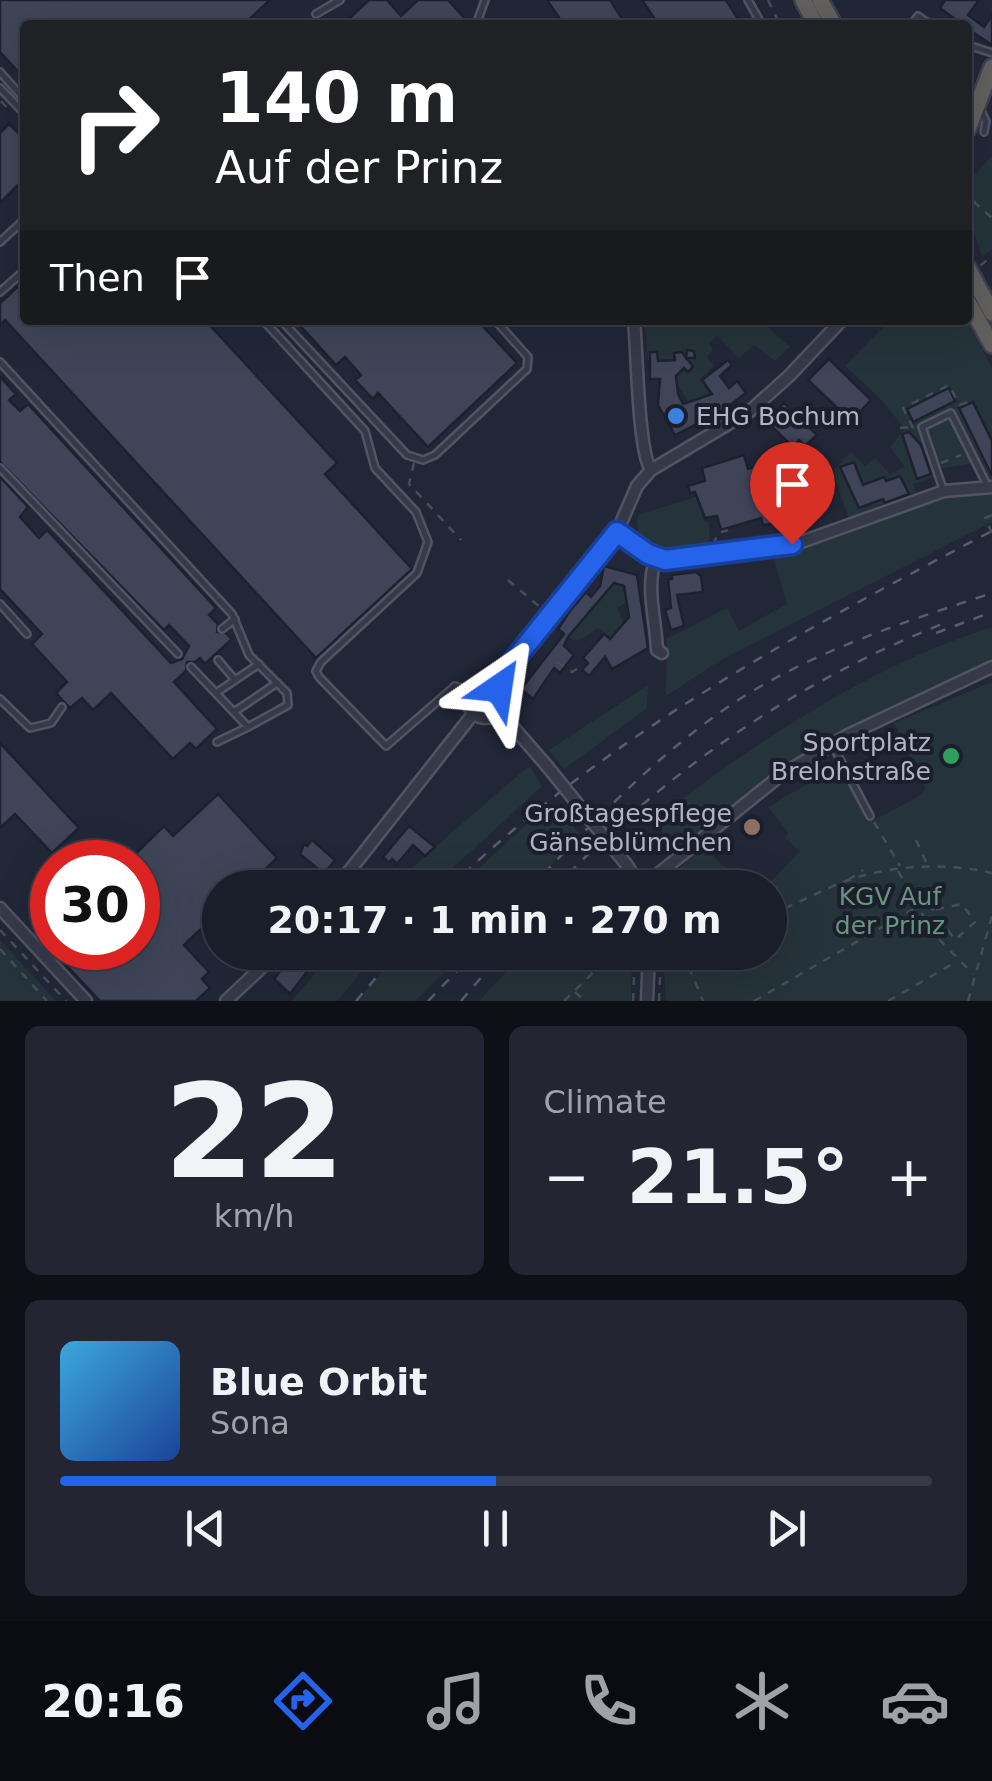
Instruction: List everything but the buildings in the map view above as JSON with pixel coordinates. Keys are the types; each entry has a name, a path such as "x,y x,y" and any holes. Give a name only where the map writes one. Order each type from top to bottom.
{"highway":[{"path":"976,130 973,103 992,66"},
{"path":"972,276 992,313"},
{"path":"972,309 991,343"},
{"path":"972,317 991,343"}],"street":[{"path":"634,325 641,440 644,461 652,470"},
{"path":"495,684 617,532 637,486 652,470 750,411 837,325"},
{"path":"617,532 656,558 680,560 769,549 820,537 944,491 990,488"},
{"path":"656,558 650,572 657,650 662,653"},
{"path":"666,870 747,800 832,744 992,667"},
{"path":"484,682 495,684 504,696 500,712 490,718 474,714 468,703 470,691 484,682"},
{"path":"500,712 630,870"},
{"path":"350,870 474,714"},
{"path":"0,908 86,1001"},
{"path":"226,1001 259,970"},
{"path":"648,1001 649,970"}],"lane":[{"path":"316,14 340,0"},
{"path":"475,0 484,2"},
{"path":"0,72 20,94"},
{"path":"0,88 20,109"},
{"path":"0,242 20,224"},
{"path":"0,292 20,274"},
{"path":"268,325 366,430 375,468 416,512 428,542 417,573 320,662 316,672 386,746 455,686 470,691"},
{"path":"286,325 414,460 435,454 527,369 528,357 499,325"},
{"path":"0,362 235,619 250,654 287,693 288,705 217,742"},
{"path":"944,491 922,426 951,413 990,488"},
{"path":"0,468 178,654"},
{"path":"0,604 27,634"},
{"path":"222,628 235,619"},
{"path":"218,660 235,680"},
{"path":"216,693 259,664"},
{"path":"190,667 248,727"},
{"path":"234,712 277,684"},
{"path":"0,699 30,728 51,722 62,706"},
{"path":"832,744 870,816"}],"path":[{"path":"0,100 8,110"},
{"path":"972,196 975,204 992,218"},
{"path":"913,428 903,408 949,385 960,406"},
{"path":"951,413 972,400"},
{"path":"900,428 922,426"},
{"path":"934,464 970,449"},
{"path":"414,460 408,484 461,540"},
{"path":"992,515 985,518 992,532"},
{"path":"713,556 716,538 728,530"},
{"path":"508,580 550,615"},
{"path":"557,662 572,672 583,665"},
{"path":"870,816 933,933 974,974"},
{"path":"916,840 928,867"},
{"path":"787,907 847,881 899,869 959,867 992,873"},
{"path":"847,881 862,870"},
{"path":"913,900 934,910 955,940 975,922 962,904 934,910"},
{"path":"754,1001 918,907"},
{"path":"968,1001 992,916"},
{"path":"0,930 66,1001"},
{"path":"0,949 47,1001"},
{"path":"888,1001 958,961"},
{"path":"564,1001 596,970"},
{"path":"633,1001 634,970"},
{"path":"659,1001 660,970"},
{"path":"692,970 697,980 693,982 703,1001"},
{"path":"574,991 586,1001"}],"green space":[{"path":"992,156 992,250 982,256 972,226 972,173 975,175"},
{"path":"644,325 766,325 790,347 775,361 754,345 739,358 717,336 708,343 713,349 707,357 714,366 700,379 712,398 692,408 674,378 665,379 664,360 648,360"},
{"path":"885,325 969,325 992,368 992,479 977,478 973,463 939,469 936,476 913,484 916,492 849,517 832,472 851,452 865,466 875,458 890,474 905,467 890,447 905,429 879,397 845,366"},
{"path":"992,493 992,522 719,661 666,696 667,638 727,608 739,631 787,604 772,553 824,542 950,495"},
{"path":"696,497 704,521 709,523 710,547 662,547 642,537 638,515"},
{"path":"601,579 626,586 627,602 617,608 624,624 610,639 598,628 583,638 572,639 568,636 579,624 602,584"},
{"path":"992,627 992,662 844,731 776,772 680,851 671,856 662,849 663,813 779,731 904,662"},
{"name":"KGV Auf der Prinz","path":"992,682 992,1001 666,1001 664,970 787,970 787,870 782,870 800,851 785,838 788,832 768,807 840,765 870,822 916,798 926,789 894,723"},
{"path":"648,685 647,708 564,769 549,750"},
{"path":"529,766 542,786 451,870 411,870"},
{"path":"559,804 580,836 546,870 477,870 536,816"},
{"path":"701,847 729,870 678,870"},
{"path":"0,940 56,1001 0,1001"},
{"path":"318,970 363,970 337,1001 292,1001"},
{"path":"383,970 447,970 415,1001 357,1001"},
{"path":"508,970 632,970 631,1001 479,1001"}],"railway":[{"path":"469,870 573,782 639,734 777,648 992,531"},
{"path":"548,870 659,760 746,695 835,649 992,593"},
{"path":"936,633 992,612"},
{"path":"573,870 641,806 735,734 837,673 945,623"},
{"path":"356,1001 383,970"},
{"path":"428,1001 458,970"},
{"path":"461,1001 488,970"}],"place":[{"name":"EHG Bochum","path":"676,416"},
{"name":"Sportplatz Brelohstraße","path":"951,756"},
{"name":"Großtagespflege Gänseblümchen","path":"752,827"}],"route":[{"path":"499,688 495,684 617,532 648,554 665,560 792,544"}]}
